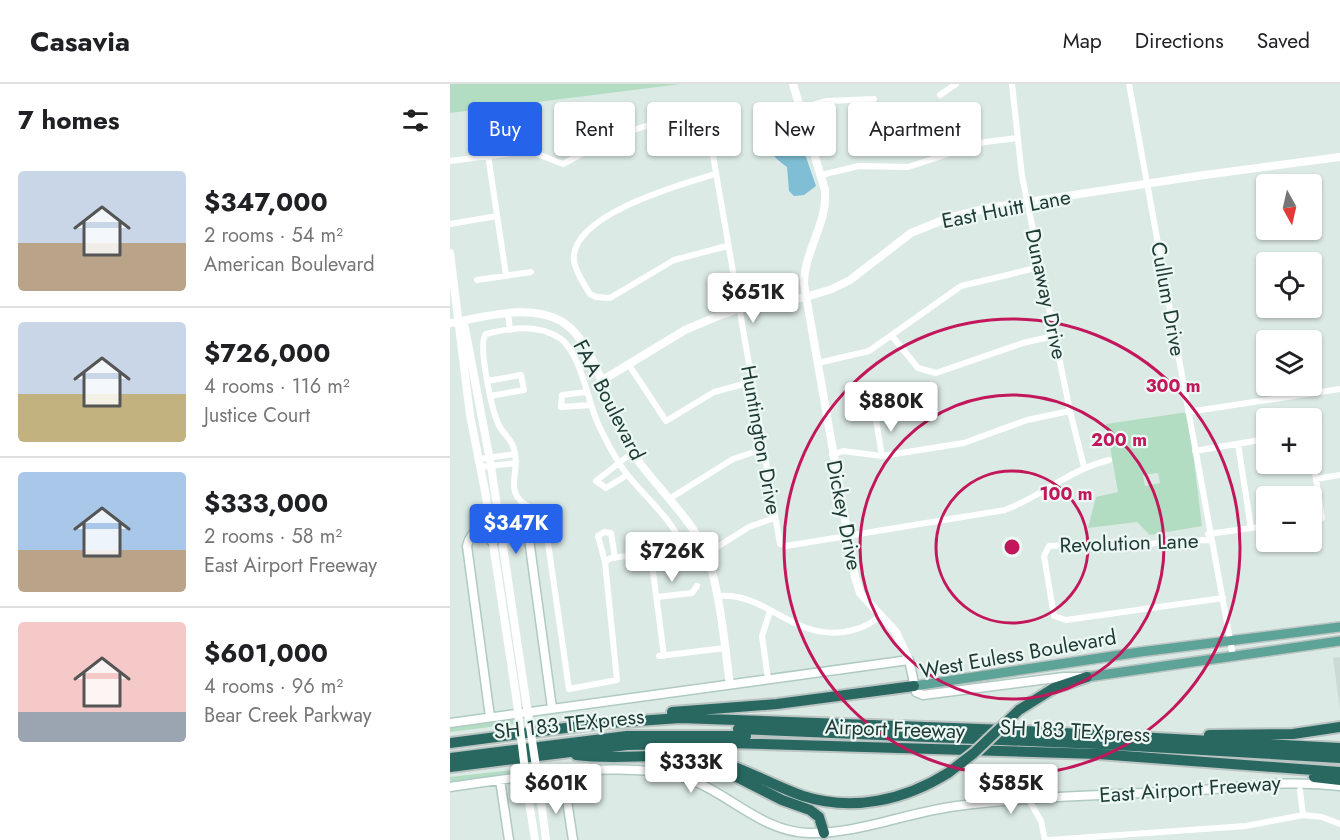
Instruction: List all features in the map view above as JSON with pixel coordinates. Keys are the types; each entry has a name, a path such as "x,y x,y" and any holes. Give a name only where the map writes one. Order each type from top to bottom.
{"highway":[{"path":"557,753 591,757 671,756 710,760 803,796 839,803 893,798 928,785 948,773 974,753 1019,710 1054,688 1087,677"},
{"path":"623,722 665,712 777,704 914,686"},
{"name":"Airport Freeway","path":"450,743 623,722 705,719 1084,734 1340,748"},
{"path":"1084,734 1119,732 1221,735 1293,734 1340,727"},
{"name":"SH 183 TEXpress","path":"450,752 603,732 701,728 1099,744 1340,758"},
{"name":"SH 183 TEXpress","path":"450,758 607,738 704,734 1099,751 1340,765"},
{"name":"Airport Freeway","path":"450,766 638,744 695,742 1098,754 1340,772"},
{"path":"1098,754 1113,760 1339,784"},
{"path":"710,760 716,766 768,793 810,810 819,817 824,837"}],"main road":[{"path":"490,717 468,557 468,542 476,530 494,515 505,522 521,527 529,539 552,708"},
{"path":"476,530 484,532 497,542 514,525"},
{"name":"West Euless Boulevard","path":"1340,627 914,686 916,692 922,695 1064,677 1087,677 1340,641"},
{"path":"450,723 909,660"},
{"name":"Dickey Drive","path":"909,660 914,686"},
{"path":"982,675 984,686"},
{"path":"549,680 560,701 572,705"},
{"path":"538,710 549,698 549,680"},
{"path":"488,697 496,712 504,715"},
{"path":"476,720 483,712 488,697"},
{"path":"566,794 575,779 583,772"},
{"name":"East Airport Freeway","path":"450,787 583,772 670,774 717,792 773,826 824,837 957,806 1199,790 1262,783 1339,784"},
{"path":"563,774 573,840"},
{"path":"546,775 563,787 566,794"},
{"path":"503,800 508,788 519,778"},
{"path":"500,780 509,840"},
{"path":"482,782 495,786 503,800"}],"street":[{"name":"Dickey Drive","path":"794,84 799,102"},
{"path":"940,95 956,84"},
{"name":"Dunaway Drive","path":"1012,84 1027,202 1070,411 1084,466"},
{"name":"Cullum Drive","path":"1129,84 1209,537 1233,656"},
{"path":"822,102 874,99"},
{"path":"542,156 564,164 613,137 647,126"},
{"path":"821,175 859,166 908,167 985,142 1018,138"},
{"path":"450,161 482,156"},
{"path":"488,156 506,275"},
{"name":"Huntington Drive","path":"712,156 778,542 786,546 848,536"},
{"name":"Dickey Drive","path":"815,156 825,190 825,208 804,270 806,297 832,455 860,593 896,631 909,660"},
{"name":"East Huitt Lane","path":"601,381 685,330 738,309 806,297 850,280 904,239 924,227 959,214 1027,202 1340,157"},
{"path":"715,174 649,196 594,226 577,243 574,260 590,294 610,298 674,260 727,246"},
{"path":"450,224 497,216"},
{"path":"450,253 460,321 459,339 479,463 494,515"},
{"path":"818,363 861,354 892,336 961,286 1040,267"},
{"path":"477,280 531,272"},
{"path":"508,314 510,330"},
{"name":"FAA Boulevard","path":"450,323 508,314 544,314 564,323 575,332 587,350 620,430 633,452 697,538 706,554 717,596 730,684"},
{"path":"460,321 465,328 490,462 497,542 535,840"},
{"path":"615,558 611,533 604,532 598,536 605,562 617,680 569,689 543,516 515,493 516,463 513,446 498,425 490,396 482,338 486,334 535,327 563,340 575,360 591,405 619,462 676,534 682,546"},
{"path":"892,336 918,368 936,373 1023,343 1054,336"},
{"path":"628,365 666,421 714,392 751,382"},
{"path":"488,381 521,375 524,390 490,396"},
{"path":"1188,412 1340,389"},
{"path":"586,392 562,395 561,407 591,405"},
{"path":"832,455 843,451 882,456 964,442 1027,420 1070,411"},
{"path":"875,414 882,456"},
{"path":"1195,451 1256,441"},
{"path":"1238,444 1251,528"},
{"path":"669,500 733,459 763,449"},
{"path":"627,475 606,488 596,481 633,452"},
{"path":"490,462 515,454"},
{"path":"848,536 1005,510 1024,503 1084,466 1108,460"},
{"path":"479,463 516,463"},
{"path":"1315,474 1317,486"},
{"path":"1316,479 1340,475"},
{"path":"706,554 749,527 774,518"},
{"name":"Revolution Lane","path":"1223,598 1060,620 1054,616 1044,556 1049,546 1067,543 1117,548 1209,537 1256,527"},
{"path":"605,562 615,558 672,550 697,538"},
{"path":"497,542 525,694 546,840"},
{"path":"652,564 662,656 725,648"},
{"path":"657,597 692,593 697,586"},
{"path":"717,596 739,596 809,630 822,633 862,629 881,615"},
{"path":"768,679 762,636 770,611"},
{"path":"1300,790 1303,815"},
{"path":"1029,800 1041,821 1047,840 1246,826 1303,815 1322,817 1340,824"}],"shaded area":[{"path":"1340,657 1340,709 1333,658"}],"green space":[{"path":"450,84 681,84 538,102 468,102 468,111 450,113"},
{"path":"1188,412 1202,526 1150,535 1137,522 1088,528 1096,497 1118,492 1106,424","holes":["1158,473 1160,483 1145,486 1143,475"]},
{"path":"513,718 514,724 450,732 450,727"},
{"path":"521,769 521,774 450,783 450,777"}],"water":[{"path":"774,156 806,156 816,186 804,195 794,196 789,191 787,167"}]}
